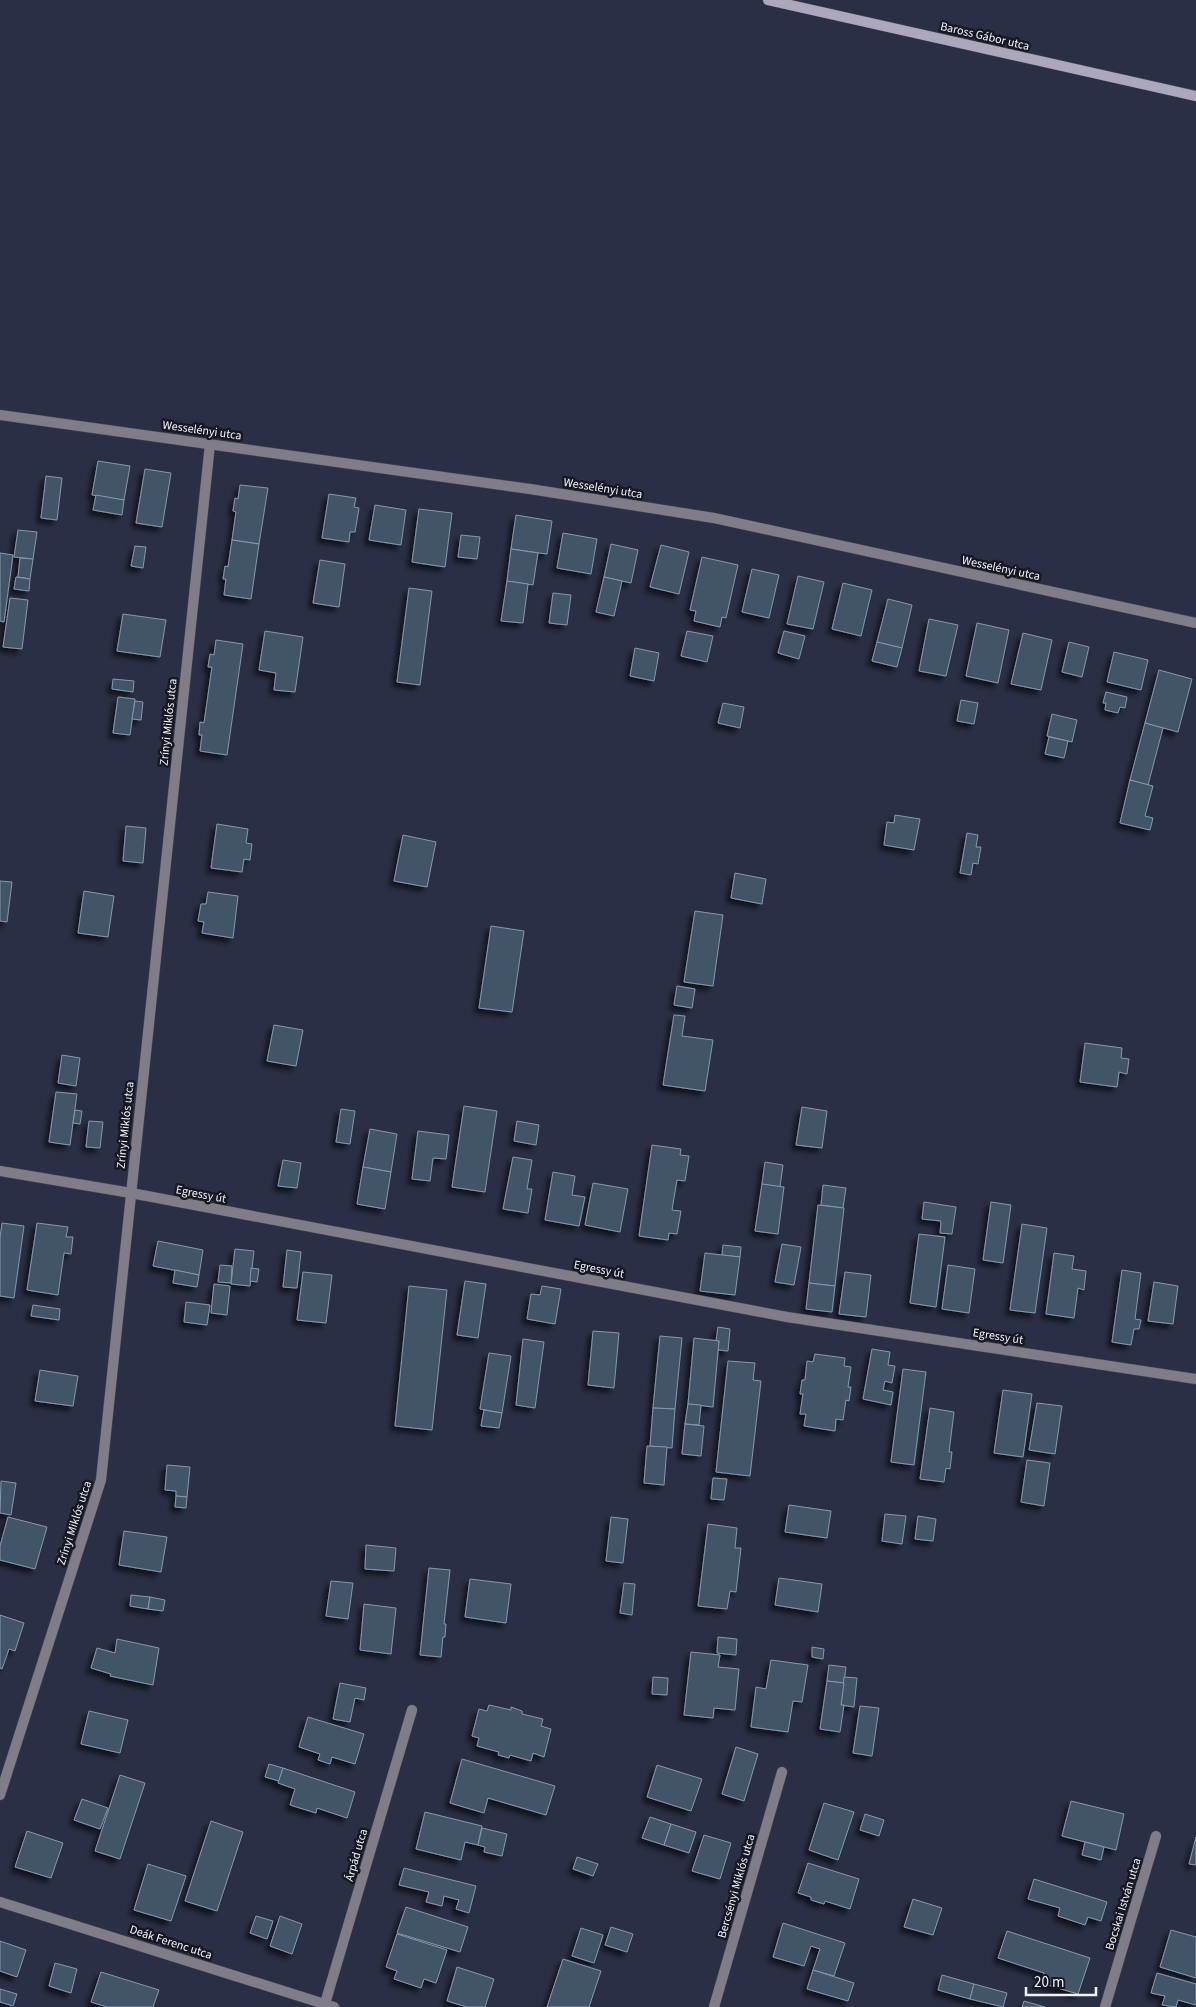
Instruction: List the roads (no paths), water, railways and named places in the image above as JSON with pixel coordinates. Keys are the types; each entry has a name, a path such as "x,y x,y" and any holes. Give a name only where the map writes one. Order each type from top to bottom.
{"street":[{"name":"Baross Gábor utca","path":"768,0 1196,96"},
{"name":"Wesselényi utca","path":"0,415 530,489 714,518 1196,623"},
{"name":"Zrínyi Miklós utca","path":"0,1795 101,1480 210,444"},
{"name":"Egressy út","path":"0,1171 787,1317 1196,1379"},
{"name":"Árpád utca","path":"328,2006 412,1710"},
{"name":"Bercsényi Miklós utca","path":"714,2007 782,1772"},
{"name":"Bocskai István utca","path":"1105,2007 1156,1836"},
{"name":"Deák Ferenc utca","path":"0,1902 328,2006"}]}
